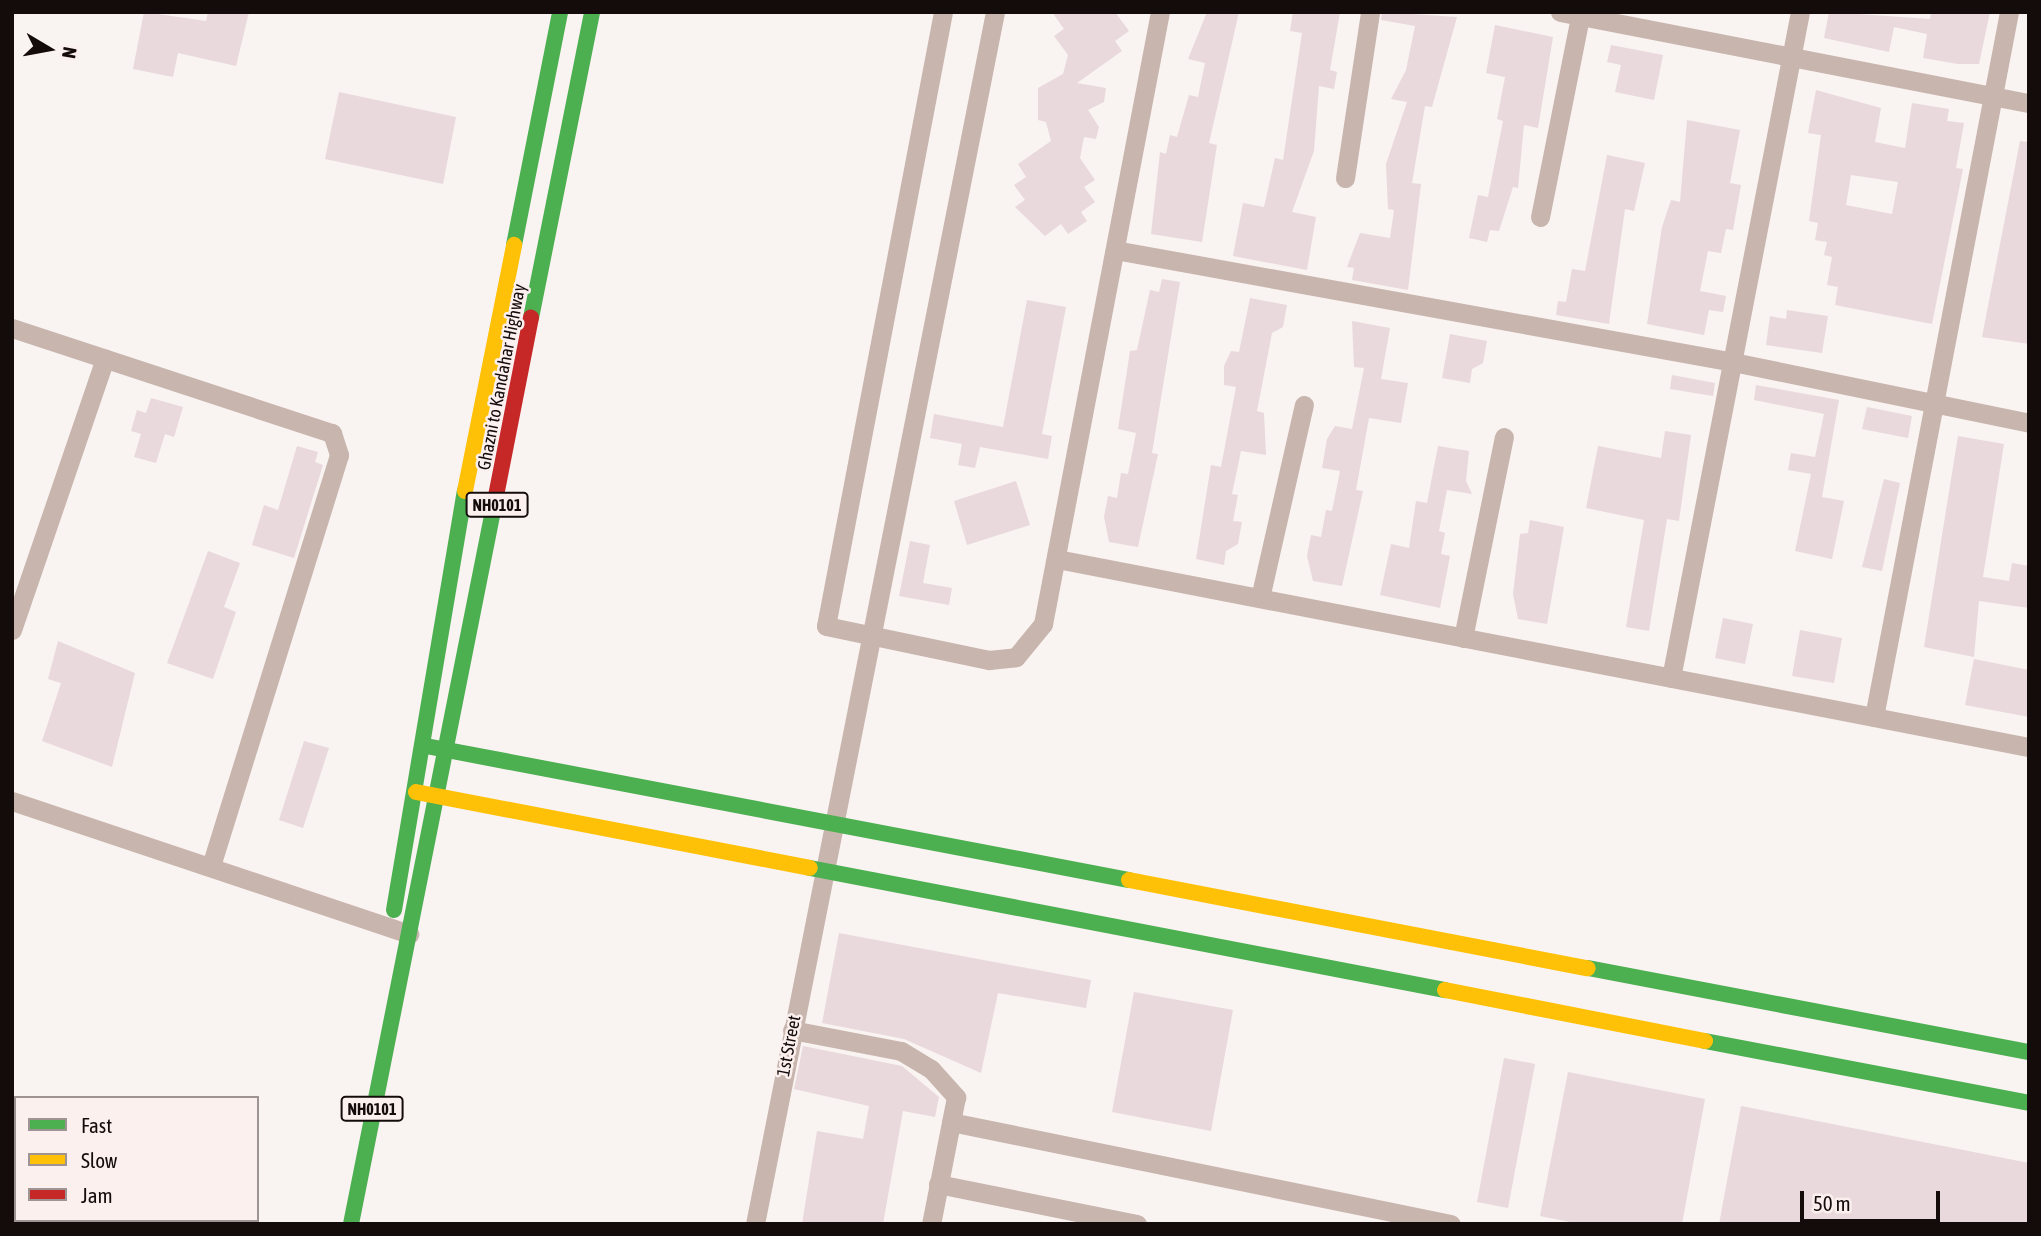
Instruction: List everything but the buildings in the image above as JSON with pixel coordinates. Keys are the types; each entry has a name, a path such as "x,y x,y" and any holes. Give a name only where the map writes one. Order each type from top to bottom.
{"main road":[{"name":"Ghazni to Kandahar Highway","path":"393,995 391,928 421,744 561,12"},
{"name":"Ghazni to Kandahar Highway","path":"351,1224 393,995 414,935 592,12"},
{"path":"421,744 835,821 2029,1052"},
{"path":"413,791 2029,1103"}],"street":[{"path":"943,12 826,626 989,660 1016,657 1043,624 1160,12"},
{"name":"1st Street","path":"755,1224 995,12"},
{"path":"1345,178 1370,12"},
{"path":"1560,12 2029,103"},
{"path":"1671,678 1800,12"},
{"path":"1874,717 2009,12"},
{"path":"1540,217 1581,14"},
{"path":"1115,250 1733,362 2029,423"},
{"path":"12,328 332,433 339,455 211,867"},
{"path":"12,630 105,358"},
{"path":"1260,598 1304,405"},
{"path":"1463,638 1504,437"},
{"path":"1057,559 2029,747"},
{"path":"12,801 414,935"},
{"path":"792,1030 901,1051 931,1069 956,1097 931,1224"},
{"path":"951,1122 1451,1224"},
{"path":"938,1184 1137,1224"}],"traffic: fast":[{"path":"514,245 560,12"},
{"path":"531,318 592,12"},
{"path":"394,910 465,491"},
{"path":"351,1224 495,501"},
{"path":"426,746 1129,880"},
{"path":"810,868 1445,990"},
{"path":"1588,968 2029,1052"},
{"path":"1705,1041 2029,1103"}],"traffic: slow":[{"path":"465,491 514,245"},
{"path":"416,792 810,868"},
{"path":"1129,880 1588,968"},
{"path":"1445,990 1705,1041"}],"traffic: jam":[{"path":"495,501 531,318"}]}
